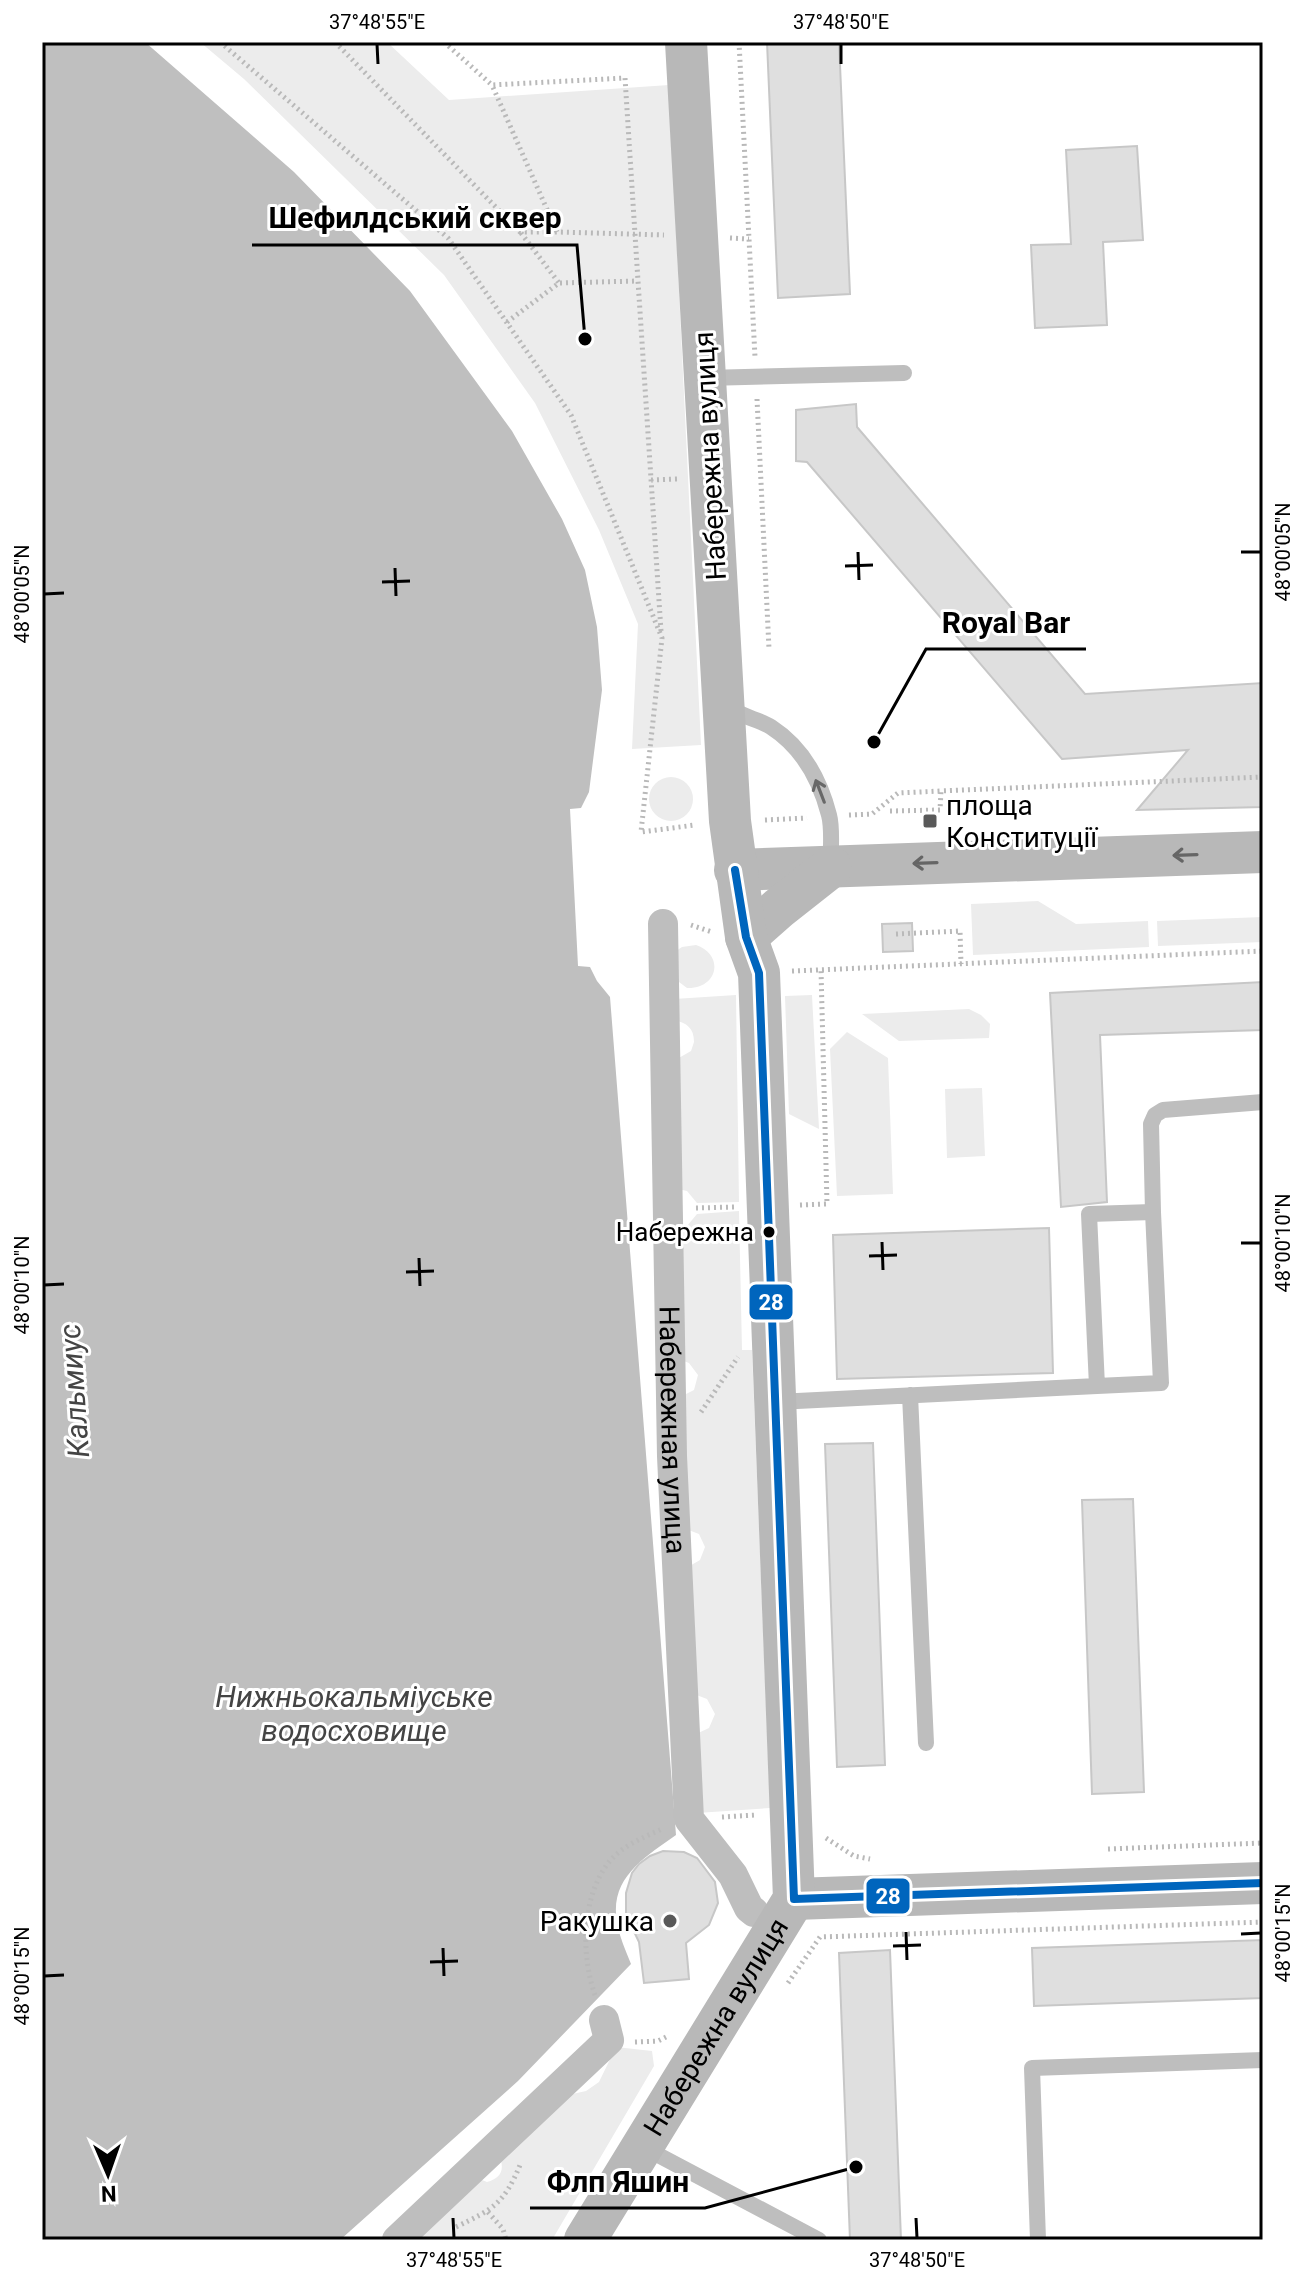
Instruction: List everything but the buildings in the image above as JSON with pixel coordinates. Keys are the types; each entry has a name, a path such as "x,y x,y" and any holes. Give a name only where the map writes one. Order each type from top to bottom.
{"main road":[{"name":"Набережна вулиця","path":"585,2240 794,1899 775,1402 753,955 735,870 730,821 686,42"},
{"path":"735,870 1263,852"},
{"path":"753,955 831,867"},
{"path":"794,1899 1263,1883"}],"street":[{"name":"Набережная улица","path":"663,924 672,1456 685,1821"},
{"path":"685,1821 733,1875 754,1912"},
{"path":"397,2240 607,2030"}],"lane":[{"path":"706,378 904,373"},
{"path":"725,700 734,712 759,719 802,754 816,779 830,817 831,867"},
{"path":"775,1402 1161,1383 1151,1124 1155,1115 1163,1110 1263,1102"},
{"path":"1097,1386 1089,1214 1153,1212"},
{"path":"910,1395 926,1743"},
{"path":"1038,2240 1032,2068 1263,2060"},
{"path":"641,2146 819,2240"}],"path":[{"path":"220,42 448,238 571,415 662,638"},
{"path":"335,42 520,232 559,283"},
{"path":"444,42 492,85 557,232"},
{"path":"739,42 769,649"},
{"path":"492,85 625,78 662,638 641,832 730,821 872,814 898,793 1263,777"},
{"path":"520,232 635,234"},
{"path":"507,322 559,283 638,281"},
{"path":"890,811 940,810 941,791"},
{"path":"896,934 960,931 961,964"},
{"path":"753,955 821,970 1263,951"},
{"path":"821,970 827,1204"},
{"path":"670,2036 658,2041 607,2030 587,1969 585,1928 595,1891 609,1863 640,1838 685,1821 790,1813"},
{"path":"783,1990 820,1937 1263,1922"},
{"path":"488,2212 503,2229 506,2240"}],"shaded area":[{"path":"200,42 387,42 449,100 669,85 701,745 632,749 638,624 599,530 535,403 444,275 244,79"},
{"path":"671,777 686,784 693,799 686,814 671,821 656,814 649,799 656,784"},
{"path":"1038,901 1076,924 1148,921 1149,947 973,955 971,904"},
{"path":"1263,917 1263,942 1158,946 1157,921"},
{"path":"696,945 711,956 714,971 706,983 687,988 675,979 676,951"},
{"path":"736,995 739,1202 697,1203 687,1191 678,1189 677,1059 691,1051 694,1042 689,1027 674,1020 674,999"},
{"path":"812,995 819,1129 789,1114 785,996"},
{"path":"969,1009 990,1024 989,1038 899,1041 862,1014"},
{"path":"847,1032 888,1058 893,1194 837,1196 830,1049"},
{"path":"982,1088 985,1156 947,1158 945,1089"},
{"path":"739,1211 742,1350 752,1350 770,1808 697,1813 696,1734 709,1728 715,1714 707,1699 694,1694 688,1567 700,1560 705,1547 699,1534 686,1529 680,1397 694,1390 698,1375 689,1363 681,1360 677,1228 687,1226 697,1214"},
{"path":"616,2047 652,2051 654,2066 552,2240 411,2240 477,2178 487,2182 495,2179 501,2172 501,2161 559,2097 586,2091 599,2082"}],"water":[{"name":"Нижньокальміуське водосховище","path":"42,42 145,42 294,172 410,291 512,431 562,519 585,570 597,627 602,690 589,792 581,808 570,809 578,966 590,967 610,997 676,1835 632,1870 618,1893 617,1922 631,1964 518,2081 340,2240 42,2240"}],"transit line":[{"name":"28","path":"735,870 746,937 759,973 794,1899 1263,1883"}],"place":[{"name":"Шефилдський сквер","path":"585,339"},
{"name":"Royal Bar","path":"874,742"},
{"name":"площа Конституції","path":"930,821"},
{"name":"Набережна","path":"769,1232"},
{"name":"Ракушка","path":"670,1921"},
{"name":"Флп Яшин","path":"856,2167"}],"water label":[{"name":"Кальмиус","path":"74,1391"}]}
